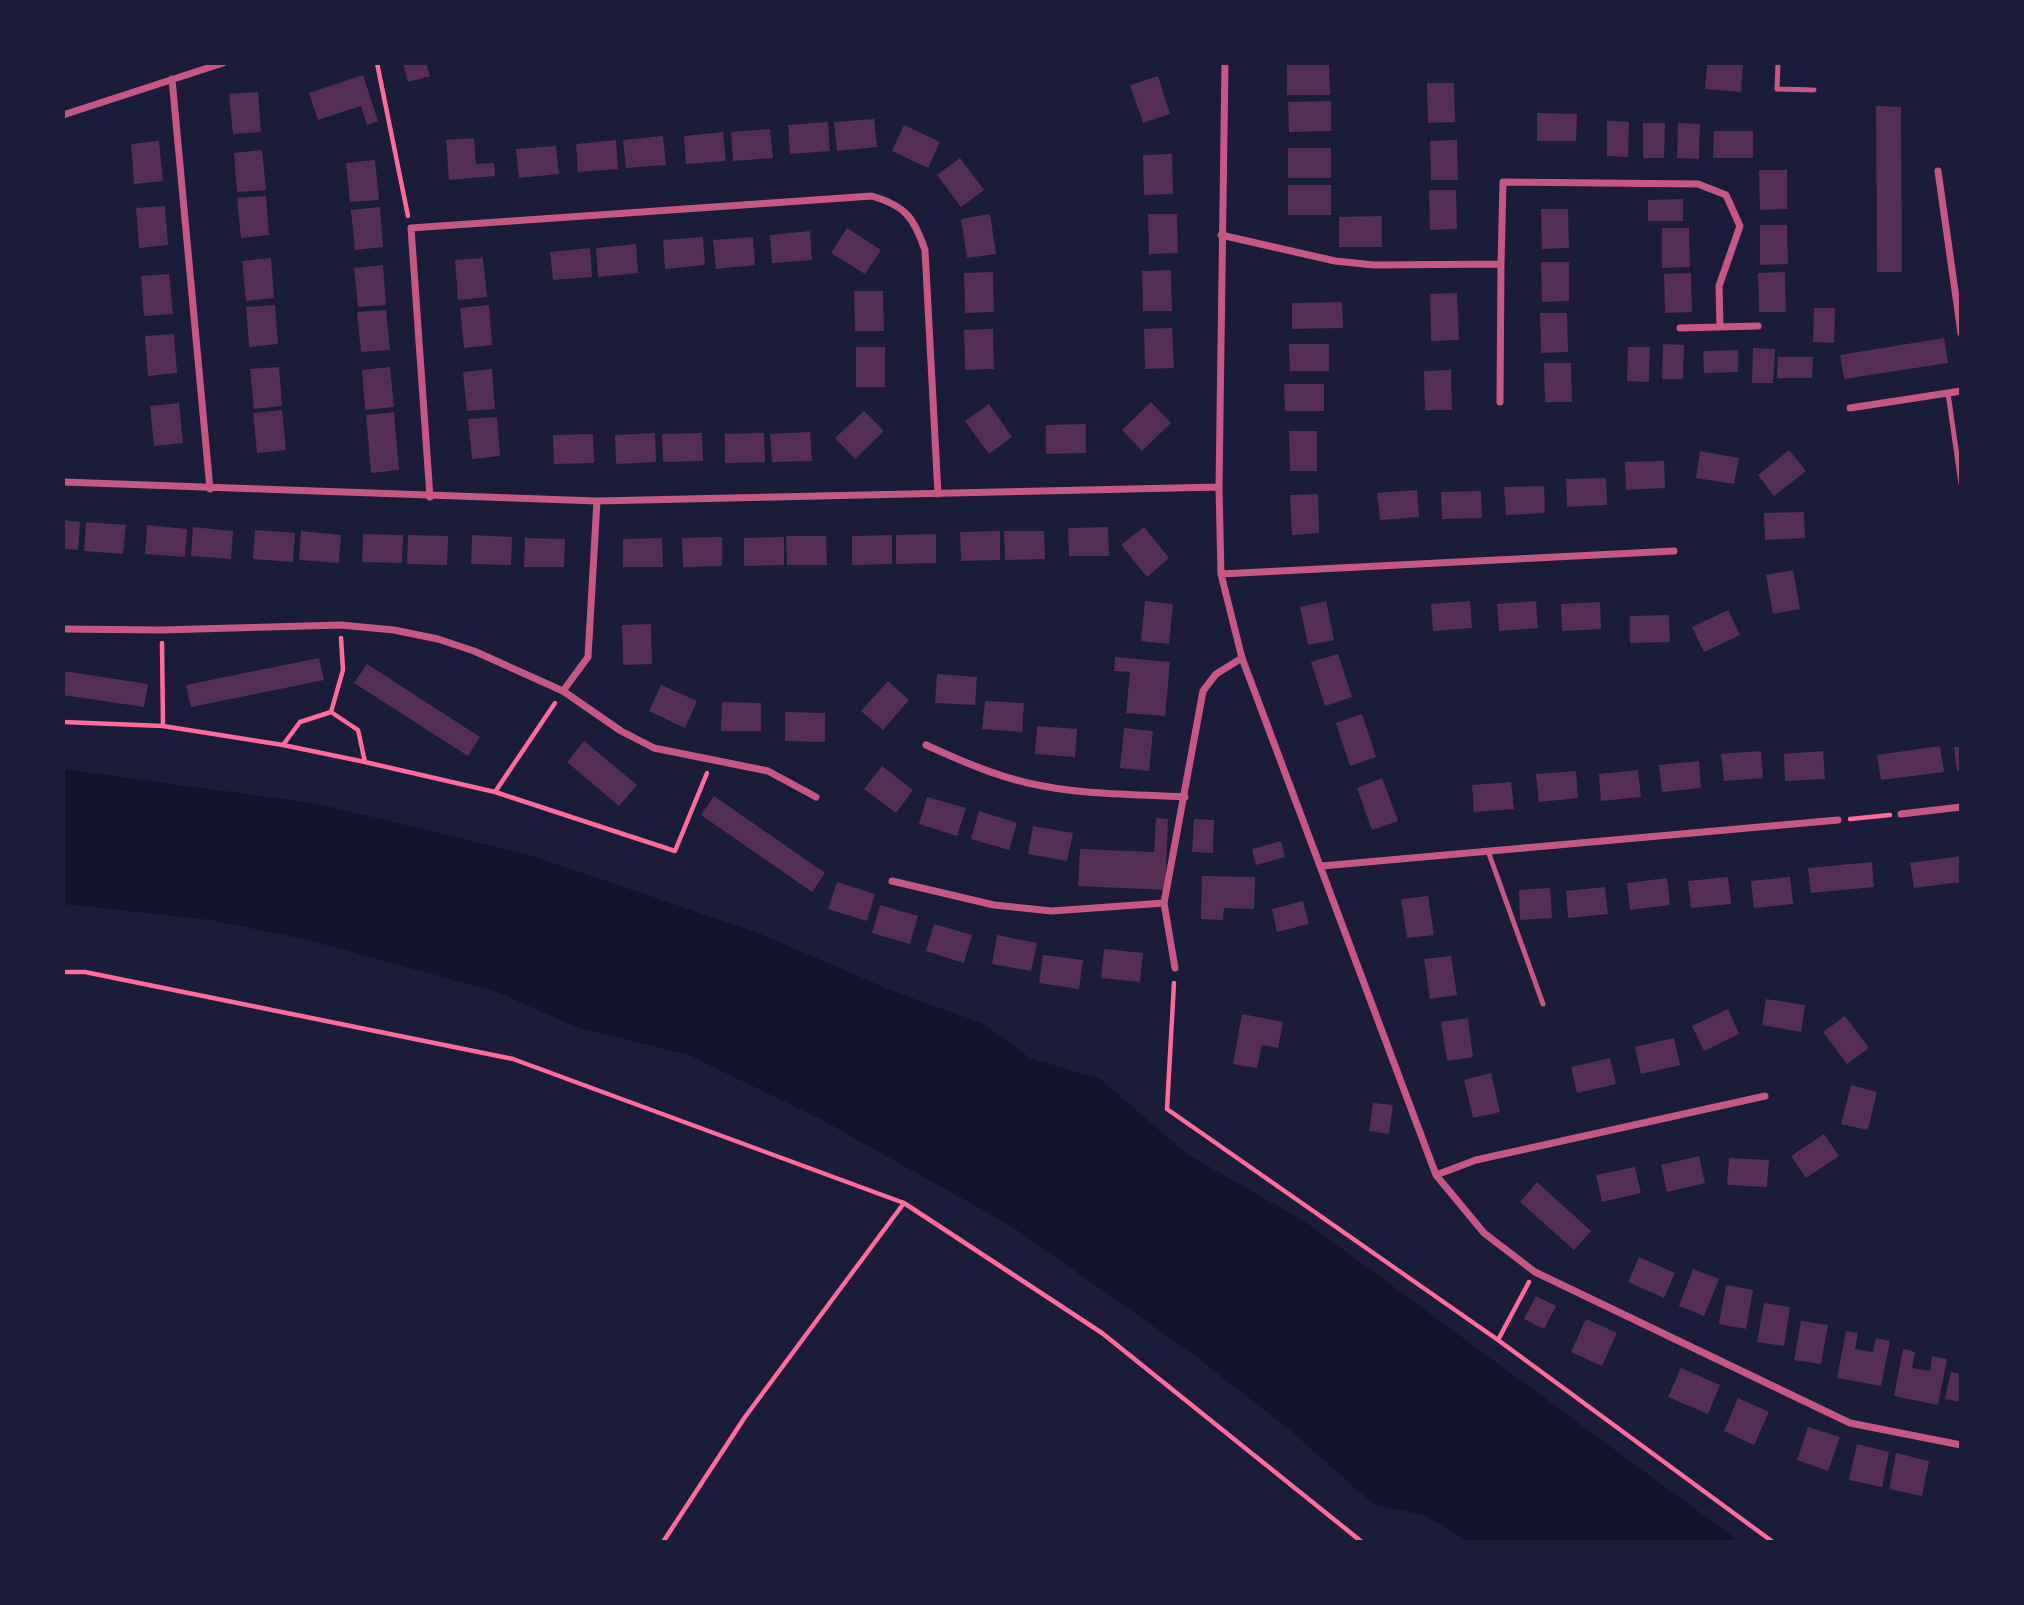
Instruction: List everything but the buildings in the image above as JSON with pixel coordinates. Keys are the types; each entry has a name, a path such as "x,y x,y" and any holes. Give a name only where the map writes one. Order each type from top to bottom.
{"street":[{"path":"63,114 223,63"},
{"path":"1225,63 1219,488 1221,574 1241,658 1322,866 1436,1175 1484,1233 1535,1272 1850,1423 1961,1445"},
{"path":"172,79 210,489"},
{"path":"1938,172 1961,333"},
{"path":"1500,401 1503,182 1698,184 1726,195 1740,226 1719,286 1720,327"},
{"path":"430,497 411,228 872,195 894,202 915,222 925,250 938,494"},
{"path":"1221,234 1335,261 1374,265 1501,264"},
{"path":"1680,328 1758,326"},
{"path":"1850,408 1961,391"},
{"path":"63,482 597,501 1219,488"},
{"path":"564,691 588,657 597,501"},
{"path":"1221,574 1674,551"},
{"path":"63,629 161,630 341,625 394,629 474,651 564,691 621,731 654,748 768,771 816,797"},
{"path":"1175,968 1164,903 1203,691 1216,674 1241,658"},
{"path":"926,745 964,762 1028,783 1081,791 1185,797"},
{"path":"1900,814 1961,807"},
{"path":"1322,866 1838,820"},
{"path":"892,881 994,905 1052,911 1164,903"},
{"path":"1436,1175 1475,1160 1765,1096"}],"lane":[{"path":"1778,63 1777,89 1814,90"},
{"path":"1948,393 1961,484"},
{"path":"1488,851 1543,1004"}],"path":[{"path":"377,63 411,228"},
{"path":"331,712 343,670 341,625"},
{"path":"161,630 163,726"},
{"path":"495,792 564,691"},
{"path":"283,745 300,722 331,712"},
{"path":"331,712 358,730 365,762"},
{"path":"63,722 163,726 283,745 365,762 495,792 675,851 713,759"},
{"path":"1838,820 1900,814"},
{"path":"1175,968 1167,1109 1498,1340 1773,1542"},
{"path":"63,972 85,972 513,1059 904,1203 1102,1333 1362,1542"},
{"path":"663,1542 745,1418 904,1203"},
{"path":"1498,1340 1535,1272"}],"shaded area":[{"path":"63,769 319,804 529,855 756,932 895,992 984,1024 1030,1058 1100,1079 1187,1154 1307,1223 1740,1542 1469,1542 1426,1516 1373,1504 1290,1430 1190,1352 1011,1226 824,1121 689,1055 579,1028 497,992 308,940 211,920 63,904"}]}
